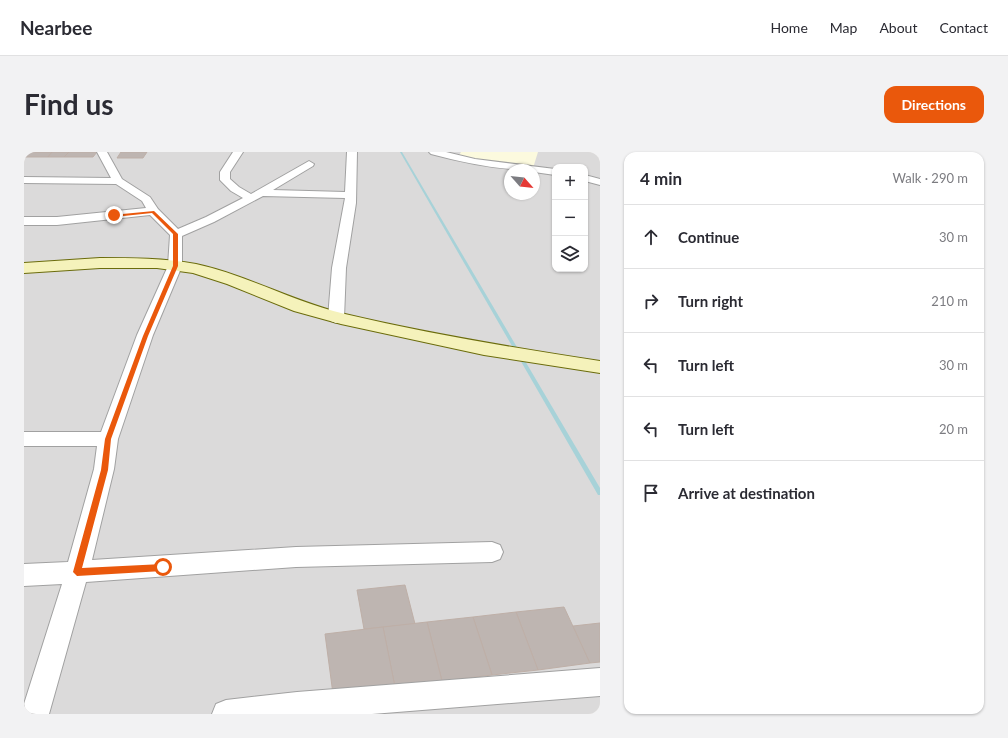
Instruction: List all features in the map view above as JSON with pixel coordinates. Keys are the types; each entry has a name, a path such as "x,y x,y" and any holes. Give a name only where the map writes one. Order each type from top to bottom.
{"street":[{"path":"35,714 77,572 104,470 108,439 145,336 175,266 176,234 153,211 146,199 118,181 102,152"},
{"path":"238,152 225,172 225,180 235,189 255,195 350,195"},
{"path":"336,318 340,268 350,195 352,152"},
{"path":"434,152 476,162 552,172"},
{"path":"176,234 198,226 309,164"},
{"path":"588,179 600,182"},
{"path":"24,180 118,181"},
{"path":"24,221 57,221 153,211"},
{"path":"24,268 100,263 157,263 196,269 233,281 300,307 336,318 484,348 600,367"},
{"path":"24,439 108,439"},
{"path":"24,575 296,557 492,552"},
{"path":"226,714 297,706 600,682"}],"shaded area":[{"path":"24,152 593,152 600,158 600,714 24,714"},
{"path":"461,152 538,152 534,164 506,164 458,157"}],"building":[{"path":"24,152 52,152 48,157 24,157"},
{"path":"52,152 69,152 64,157 48,157"},
{"path":"69,152 97,152 93,157 64,157"},
{"path":"121,152 147,152 143,158 117,158"},
{"path":"405,585 415,624 364,629 357,590"},
{"path":"564,607 590,663 538,670 516,612"},
{"path":"516,612 538,670 492,675 473,617"},
{"path":"473,617 492,675 442,681 427,622"},
{"path":"427,622 442,681 395,687 383,627"},
{"path":"600,623 600,662 590,663 573,626"},
{"path":"383,627 395,687 333,694 325,634"}],"waterway":[{"path":"401,152 600,493"}],"route":[{"path":"114,215 153,211 176,234 175,266 145,336 108,439 104,470 77,572 163,567"}]}
